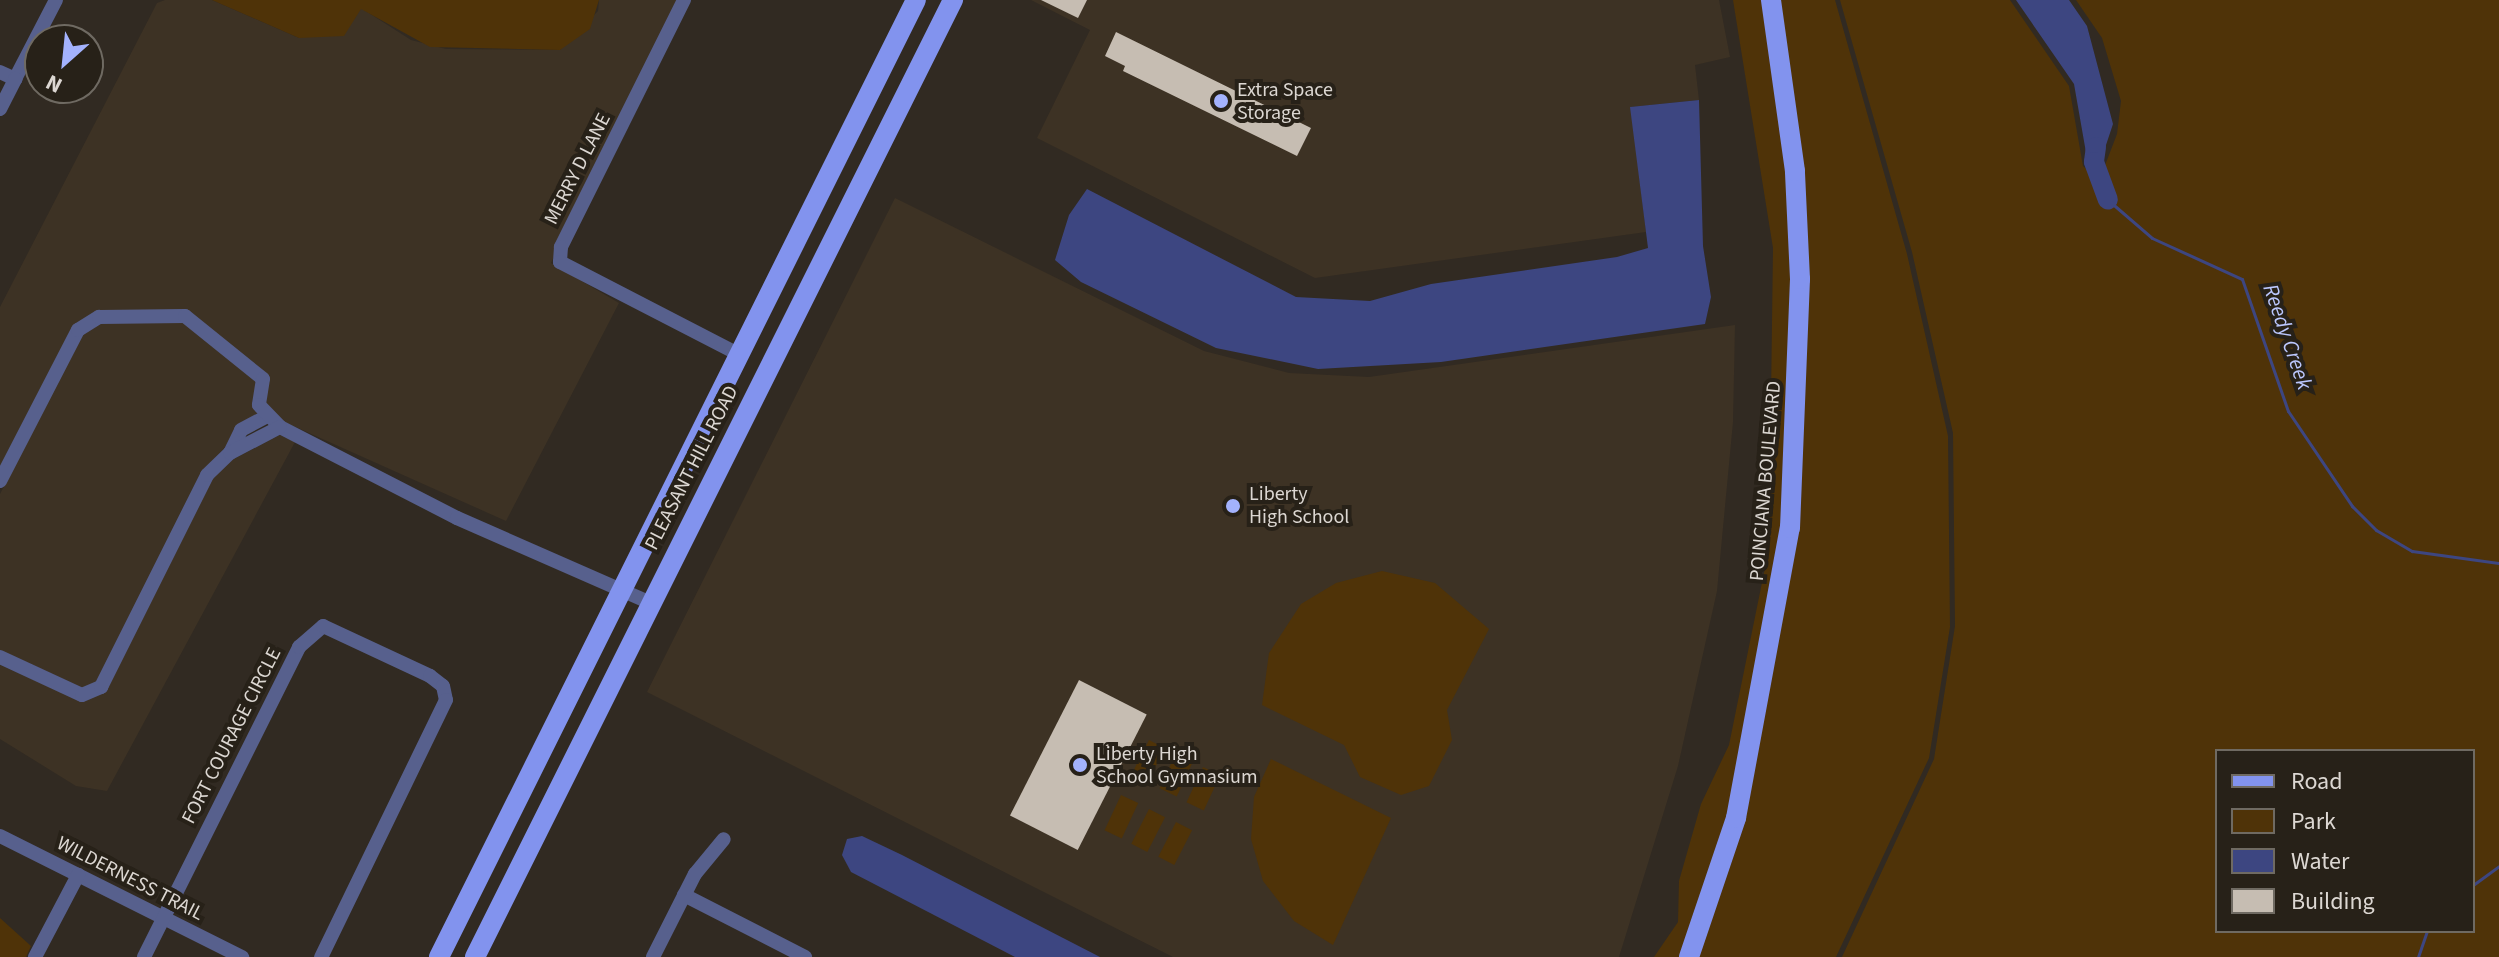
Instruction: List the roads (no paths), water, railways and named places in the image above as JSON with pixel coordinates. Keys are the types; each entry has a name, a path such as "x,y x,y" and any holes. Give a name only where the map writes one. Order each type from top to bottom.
{"main road":[{"name":"PLEASANT HILL ROAD","path":"439,957 916,0"},
{"name":"PLEASANT HILL ROAD","path":"475,957 953,0"},
{"name":"POINCIANA BOULEVARD","path":"1689,957 1736,818 1790,528 1802,310 1795,171 1771,0"},
{"path":"740,355 743,420"}],"street":[{"path":"0,109 56,0"},
{"name":"MERRY D LANE","path":"684,0 561,247 560,262 740,355"},
{"path":"0,72 15,79"},
{"path":"0,481 69,343 99,317 185,316 263,379 265,417"},
{"path":"265,417 457,518 651,603"},
{"path":"230,453 241,430 265,417"},
{"path":"0,657 82,695 101,687 207,475 230,453 280,427"},
{"name":"FORT COURAGE CIRCLE","path":"163,918 299,647 323,626 340,629 430,676 443,686 446,700 321,957"},
{"name":"WILDERNESS TRAIL","path":"0,836 242,957"},
{"path":"653,957 684,895 724,839"},
{"path":"35,957 78,875"},
{"path":"684,895 805,957"},
{"path":"144,957 163,918"}],"water":[{"path":"2016,0 2069,0 2087,26 2113,124 2097,172 2088,164 2074,84"},
{"path":"1699,100 1703,246 1711,297 1705,324 1441,362 1318,369 1216,348 1081,282 1055,260 1069,215 1087,189 1296,297 1370,301 1431,284 1617,257 1648,248 1630,107"},
{"path":"862,836 1100,957 1015,957 851,872 842,855 847,839"}],"waterway":[{"name":"Reedy Creek","path":"2096,147 2094,162 2108,200"},
{"name":"Reedy Creek","path":"2108,200 2152,238 2242,279 2288,411 2352,506 2376,530 2412,551 2499,563"},
{"name":"Reedy Creek","path":"2475,884 2499,866"},
{"name":"Reedy Creek","path":"2418,957 2426,933"}],"place":[{"name":"Extra Space Storage","path":"1221,101"},
{"name":"Liberty High School","path":"1233,506"},
{"name":"Liberty High School Gymnasium","path":"1080,765"}]}
